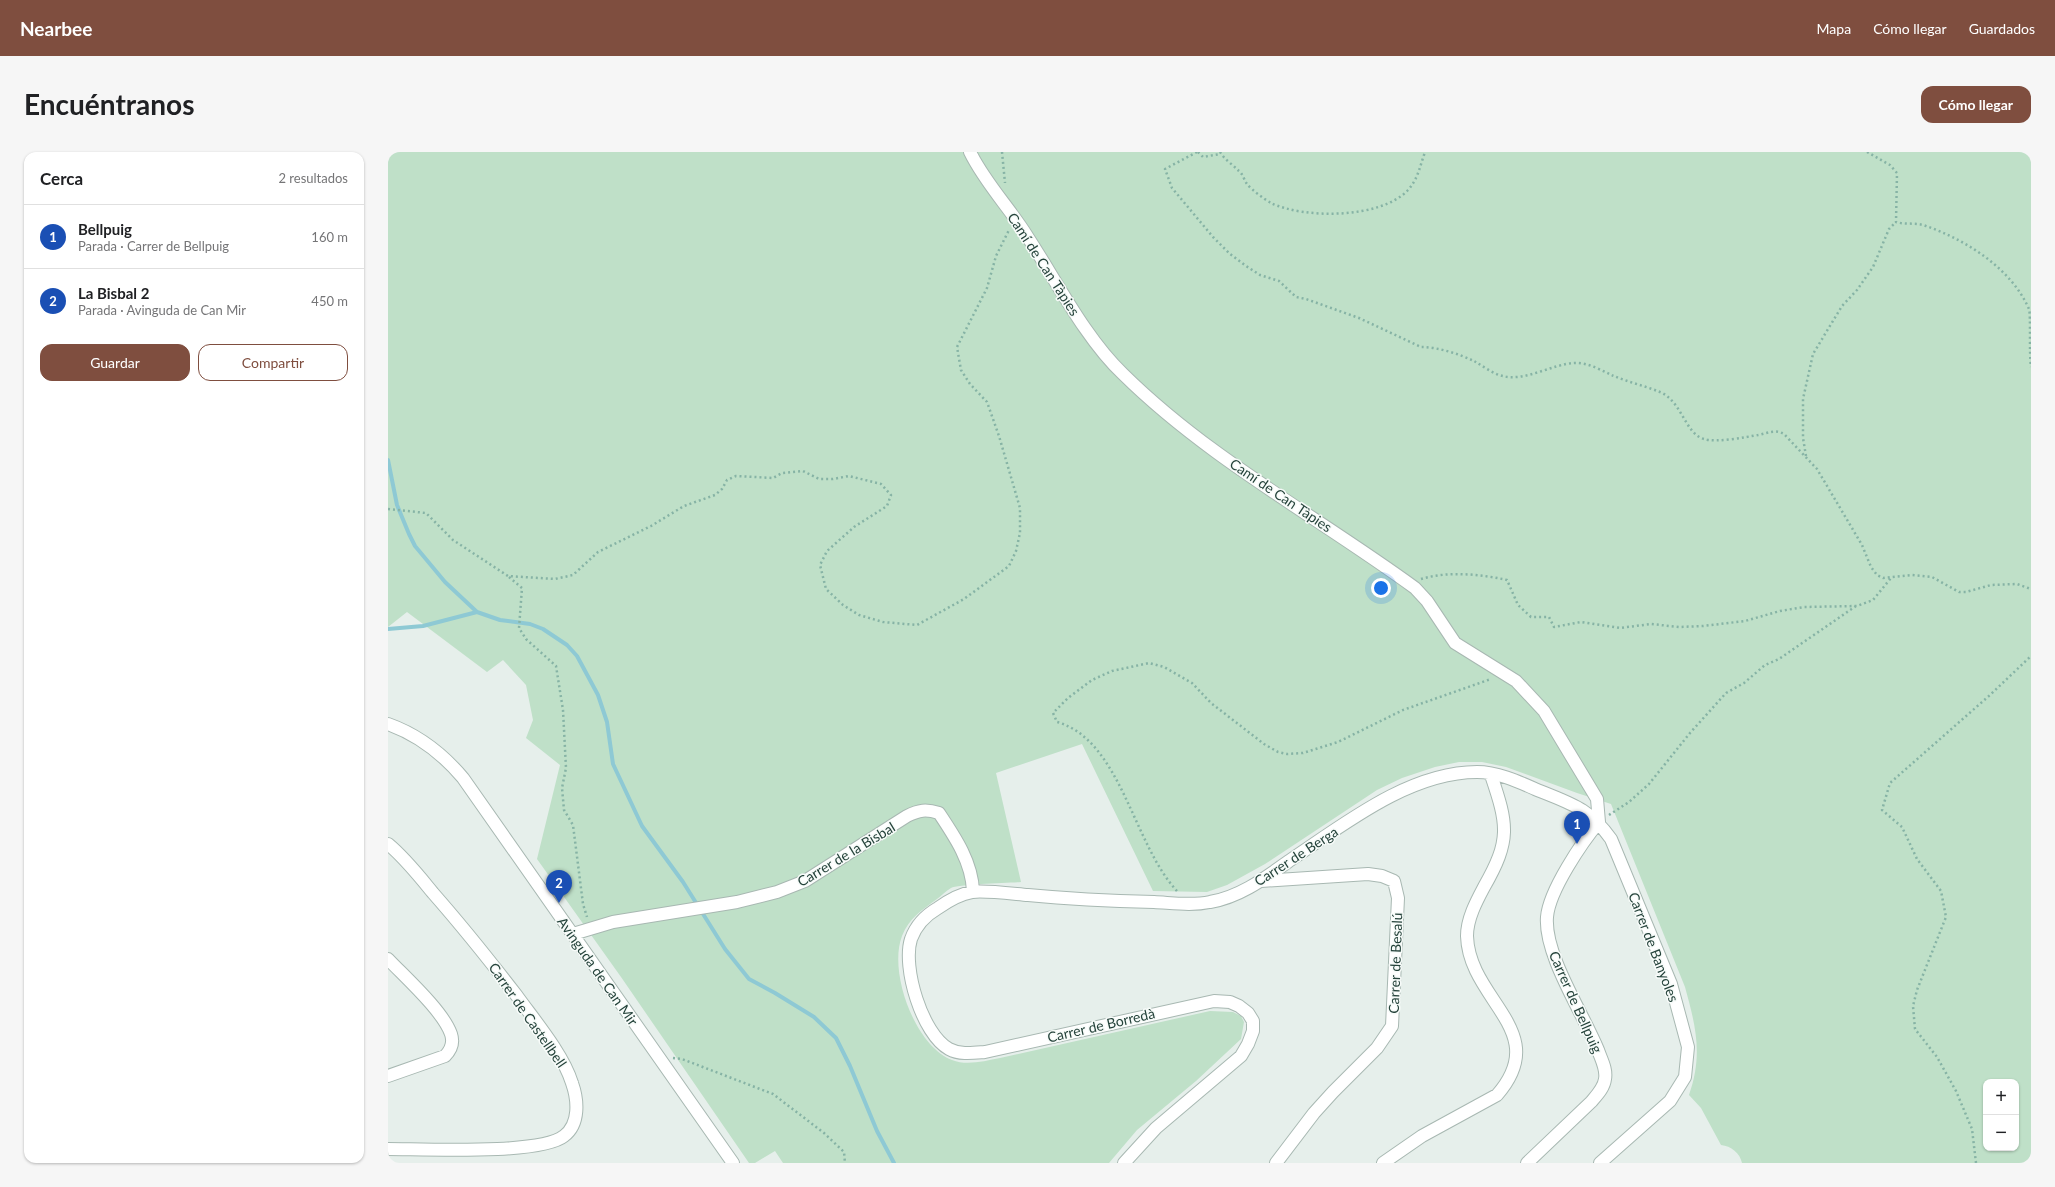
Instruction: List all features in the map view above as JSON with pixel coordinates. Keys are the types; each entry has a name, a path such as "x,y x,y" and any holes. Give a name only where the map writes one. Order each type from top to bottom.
{"street":[{"name":"Camí de Can Tàpies","path":"970,152 989,184 1016,220 1096,343 1123,374 1191,435 1408,582 1421,593 1455,643 1507,675 1530,695 1544,711 1596,799 1599,822"},
{"name":"Avinguda de Can Mir","path":"388,724 410,733 425,742 451,764 573,934 733,1163"},
{"name":"Carrer de Berga","path":"973,891 1091,901 1190,904 1211,902 1232,897 1259,881 1338,828 1397,794 1444,777 1478,772 1519,782 1582,809 1599,822"},
{"path":"1383,1163 1422,1136 1497,1095 1506,1084 1516,1062 1517,1053 1514,1034 1479,978 1474,965 1467,936 1475,904 1495,867 1504,841 1504,818 1491,774"},
{"name":"Carrer de la Bisbal","path":"573,934 613,922 737,902 777,892 805,881 907,816 928,809 939,813 961,848 972,877 973,891"},
{"name":"Carrer de Bellpuig","path":"1527,1163 1592,1102 1598,1094 1605,1079 1605,1067 1592,1035 1552,953 1547,917 1551,902 1562,878 1599,822"},
{"name":"Carrer de Banyoles","path":"1599,822 1612,839 1671,984 1688,1047 1685,1077 1670,1101 1600,1163"},
{"name":"Carrer de Castellbell","path":"388,844 460,924 540,1028 566,1069 572,1083 576,1111 575,1121 566,1135 558,1141 543,1145 511,1148 388,1149"},
{"name":"Carrer de Besalú","path":"1259,881 1321,878 1345,874 1382,876 1394,881 1398,898 1392,1026 1377,1048 1314,1113 1276,1163"},
{"name":"Carrer de Borredà","path":"973,891 951,900 925,917 916,927 908,952 910,976 928,1024 936,1038 946,1048 956,1053 985,1052 1214,1000 1230,1002 1239,1006 1248,1013 1253,1021 1253,1031 1240,1056 1156,1128 1124,1163"},
{"path":"388,959 440,1016 452,1035 452,1044 450,1050 445,1056 388,1076"}],"path":[{"path":"1425,152 1417,178 1407,191 1379,207 1334,213 1292,209 1270,202 1247,184 1241,172 1220,153 1203,157 1198,152 1165,169 1172,188 1213,237 1230,254 1260,275 1279,281 1296,297 1306,299 1359,318 1421,347 1431,347 1473,361 1502,376 1520,376 1575,363 1606,371 1614,376 1659,391 1670,398 1675,402 1691,428 1700,437 1706,440 1756,436 1777,430 1784,434 1817,469 1852,526 1871,567 1877,575 1883,578 1912,575 1932,577 1959,592 1966,592 1991,585 2017,584 2031,589"},
{"path":"1806,457 1803,438 1803,399 1813,354 1842,306 1857,290 1873,267 1889,229 1896,222 1897,173 1890,165 1866,152"},
{"path":"508,576 555,578 573,575 598,552 651,526 684,506 715,495 722,489 727,480 736,476 773,478 782,473 803,471 819,479 833,479 849,476 881,484 891,495 887,506 854,527 827,551 820,566 826,589 843,605 858,615 883,622 917,625 964,599 1009,566 1016,551 1020,533 1020,508 999,436 987,402 970,384 961,370 957,347 987,288 996,256 1016,220"},
{"path":"1896,222 1924,225 1957,240 1994,262 2009,279 2030,310 2029,353 2031,367"},
{"path":"388,509 426,513 453,540 508,576 522,588 519,628 526,639 556,666 563,710 566,768 562,788 564,810 573,825 583,904 590,929"},
{"path":"1408,582 1428,577 1458,575 1488,576 1507,580 1518,605 1531,617 1548,617 1554,627 1581,622 1620,628 1651,624 1679,627 1703,626 1745,621 1780,611 1804,607 1857,606"},
{"path":"1599,822 1629,802 1649,784 1690,733 1726,692 1744,683 1765,665 1779,659 1857,606 1873,600 1891,578"},
{"path":"1976,1163 1972,1129 1956,1091 1945,1071 1915,1028 1913,1006 1917,990 1946,917 1941,891 1917,859 1902,827 1882,810 1890,783 1990,695 2031,656"},
{"path":"1190,904 1164,877 1104,757 1082,733 1068,725 1057,722 1053,713 1080,688 1112,671 1131,666 1149,663 1164,667 1192,683 1211,703 1264,744 1278,752 1287,754 1303,753 1326,747 1403,710 1507,675"},
{"path":"657,1055 682,1059 773,1094 824,1133 844,1152 845,1163"}],"green space":[{"path":"388,152 2031,152 2031,1163 1742,1163 1739,1156 1734,1151 1721,1145 1701,1108 1689,1095 1696,1067 1697,1054 1695,1028 1689,1001 1685,987 1611,804 1506,767 1482,762 1459,762 1435,767 1402,778 1377,790 1265,864 1227,885 1207,892 1153,891 1082,744 996,773 1021,882 951,888 921,911 908,924 902,936 899,951 899,969 902,987 916,1024 927,1040 939,1052 952,1060 964,1063 1000,1058 1210,1011 1233,1012 1241,1016 1244,1022 1241,1039 1196,1081 1137,1130 1109,1163 783,1163 775,1151 755,1163 749,1163 621,977 537,859 560,765 526,738 533,720 526,685 503,660 487,672 407,612 388,627"}],"waterway":[{"path":"388,460 397,505 409,534 415,546 445,582 477,612 500,620 530,624 543,629 567,645 577,656 598,695 607,722 613,764 642,826 683,882 725,949 749,979 814,1017 836,1038 850,1066 877,1131 894,1163"},
{"path":"388,629 423,626 477,612"}],"place":[{"name":"Bellpuig","path":"1577,844"},
{"name":"La Bisbal 2","path":"559,903"}]}
